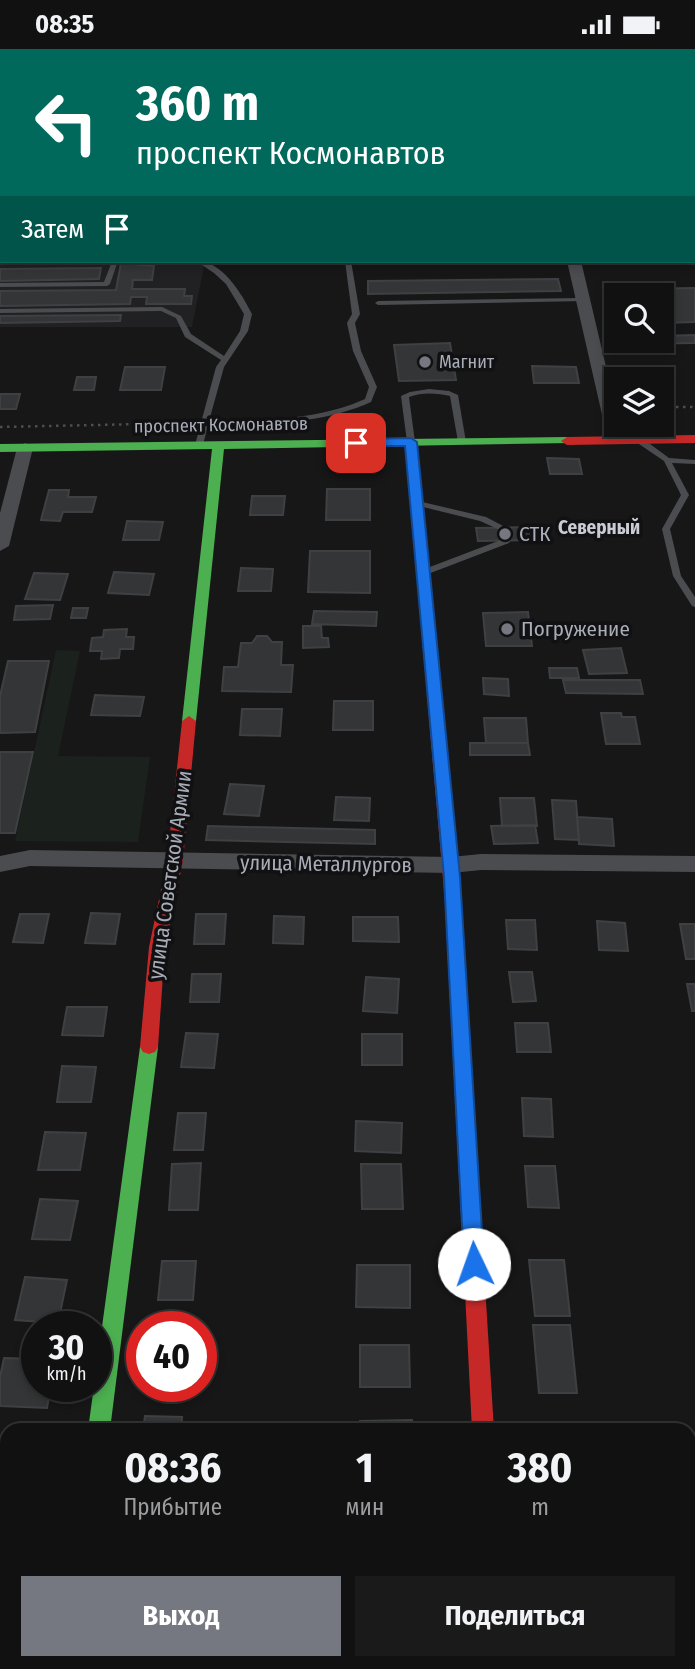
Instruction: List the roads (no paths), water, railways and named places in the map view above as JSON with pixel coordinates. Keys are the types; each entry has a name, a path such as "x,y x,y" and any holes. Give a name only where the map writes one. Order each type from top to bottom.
{"street":[{"path":"514,49 642,49"},
{"path":"574,263 597,356 606,407 618,441"},
{"name":"проспект Космонавтов","path":"0,448 695,439"},
{"path":"411,442 451,866 483,1423"},
{"name":"улица Советской Армии","path":"100,1423 153,1018 157,947 176,861 218,445"},
{"path":"0,546 25,447"},
{"name":"улица Металлургов","path":"0,864 30,858 451,866 481,862 695,864"}],"lane":[{"path":"0,285 107,284 113,263"},
{"path":"199,445 224,359 244,331 248,314 240,296 219,271 204,263"},
{"path":"206,423 273,422 337,412 368,400 373,387 357,351 351,323 356,314 348,263"},
{"path":"377,303 583,300"},
{"path":"0,311 162,309 180,317 188,335 224,359"},
{"path":"411,442 405,396 413,393 448,393 454,395 462,442"},
{"path":"639,440 667,460 685,495 666,529 677,576 695,604"},
{"path":"667,460 695,462"},
{"path":"418,503 483,519 503,528"},
{"path":"425,572 506,541"}],"place":[{"name":"Магнит","path":"425,362"},
{"name":"СТК","path":"505,534"},
{"name":"Погружение","path":"507,629"}],"district":[{"name":"Северный","path":"599,527"}]}
